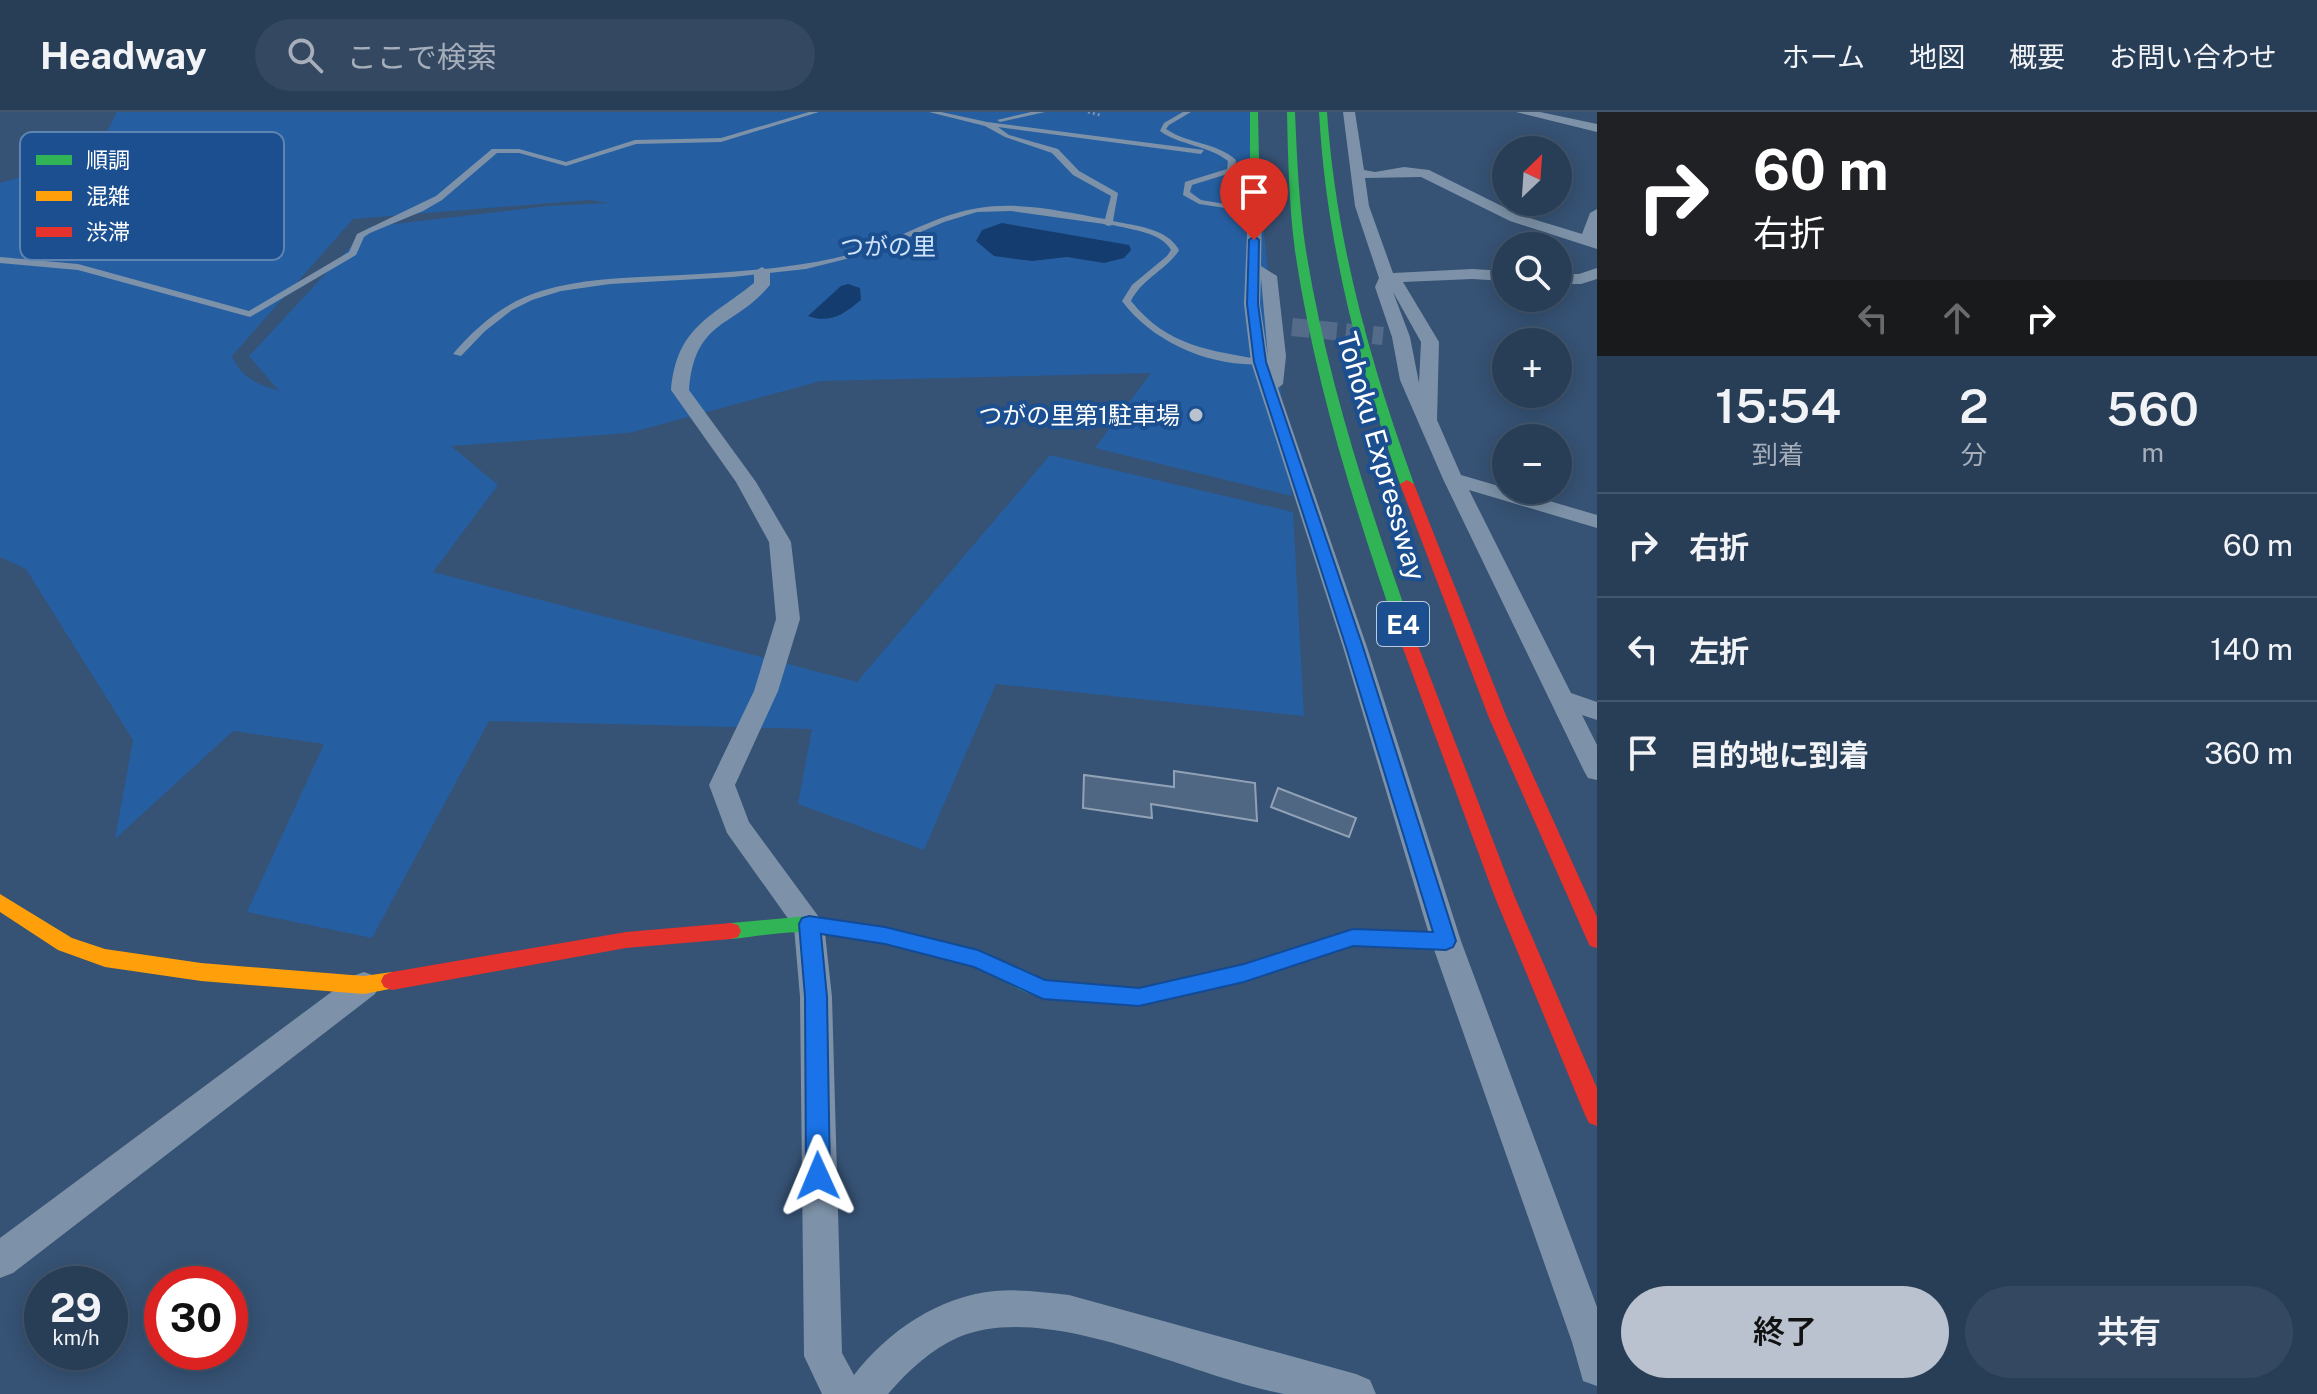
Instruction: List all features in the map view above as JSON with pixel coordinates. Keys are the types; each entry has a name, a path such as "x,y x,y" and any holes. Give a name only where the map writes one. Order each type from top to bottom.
{"main road":[{"path":"1254,112 1255,211"},
{"name":"Tohoku Expressway","path":"1291,112 1292,187 1300,254 1340,430 1386,576 1440,728 1597,1115"},
{"name":"Tohoku Expressway","path":"1323,112 1327,191 1339,257 1361,348 1388,434 1441,581 1597,940"},
{"path":"0,902 65,944 105,958 201,972 364,985 466,970 626,940 809,924 885,936 978,959 1043,989 1139,997 1244,973 1353,938 1446,941"}],"street":[{"path":"1349,112 1362,206 1387,278 1397,285 1430,342 1427,420"},
{"path":"1522,112 1597,128"},
{"path":"1358,173 1375,176 1404,171 1424,173 1515,218 1593,242 1597,213"},
{"path":"1255,211 1252,304 1260,362 1446,941 1591,1342 1597,1367"},
{"path":"1253,268 1269,276 1277,356 1273,399"},
{"path":"762,272 762,285 743,302 710,322 684,357 680,390 746,482 780,542 788,619 766,691 722,785 737,826 809,924 816,997 823,1356 843,1394"},
{"path":"1572,279 1597,273"},
{"path":"1387,278 1492,275"},
{"path":"1387,278 1383,287 1392,336 1409,380 1453,479 1597,771"},
{"path":"1274,325 1292,327"},
{"path":"1453,479 1597,522"},
{"path":"1562,699 1597,711"},
{"path":"0,1260 364,985"},
{"path":"864,1394 880,1372 921,1334 978,1312 1028,1311 1069,1314 1356,1394"}],"lane":[{"path":"0,260 78,267 250,314 353,253 360,236 367,231 439,198 495,151 519,151 566,164 635,142 721,140 816,112"},
{"path":"932,112 990,124 1229,156"},
{"path":"990,124 1042,112"},
{"path":"1188,112 1166,124 1162,130 1173,137 1217,148 1229,156 1231,170 1188,184 1186,193 1199,202 1255,211"},
{"path":"990,124 1007,136 1055,151 1076,173 1115,195 1108,224"},
{"path":"458,354 505,310 554,290 621,281 762,272 814,265 865,253 955,215 976,210 1015,209 1108,224 1169,240 1175,250 1159,269 1130,288 1126,301 1134,313 1172,342 1204,353 1260,362"}],"path":[{"path":"1088,112 1100,115"}],"green space":[{"name":"つがの里","path":"117,112 1251,112 1292,496 1095,448 1151,373 821,381 629,433 451,446 498,485 433,572 857,682 1050,455 1293,512 1304,716 996,684 924,850 798,804 812,729 489,721 372,938 247,912 324,744 233,731 115,839 133,740 26,569 0,557 0,183 20,177 20,260 284,260 284,132 107,132","holes":["589,200 609,203 548,206 369,227 249,356 279,391 251,379 240,370 232,356 353,219"]}],"shaded area":[{"path":"1002,223 1129,245 1131,250 1124,258 1104,263 1067,257 1032,261 994,256 976,241 982,230"},
{"path":"848,284 860,288 861,300 855,305 830,318 808,316 841,286"}],"building":[{"path":"1174,771 1255,783 1257,821 1151,804 1152,818 1083,808 1084,775 1174,787"},
{"path":"1278,788 1356,818 1349,837 1271,807"}],"tunnel":[{"path":"1292,327 1383,336"}],"traffic: fast":[{"path":"1254,112 1255,211"},
{"path":"1291,112 1293,181 1300,248 1312,316 1345,448 1409,643"},
{"path":"1323,112 1332,208 1350,301 1376,393 1407,484"},
{"path":"731,931 809,924 885,936 978,959 1043,989 1060,990"}],"traffic: slow":[{"path":"0,902 65,944 105,958 201,972 364,985 392,981"},
{"path":"1060,990 1139,997 1244,973 1353,938 1446,941"}],"traffic: jam":[{"path":"1407,484 1498,718 1597,940"},
{"path":"1409,643 1504,895 1597,1115"},
{"path":"392,981 626,940 731,931"}],"place":[{"name":"つがの里第1駐車場","path":"1196,415"}],"route":[{"path":"818,1176 816,997 809,924 885,936 978,959 1043,989 1139,997 1244,973 1353,938 1446,941 1355,647 1260,362 1252,304 1254,240"}]}
